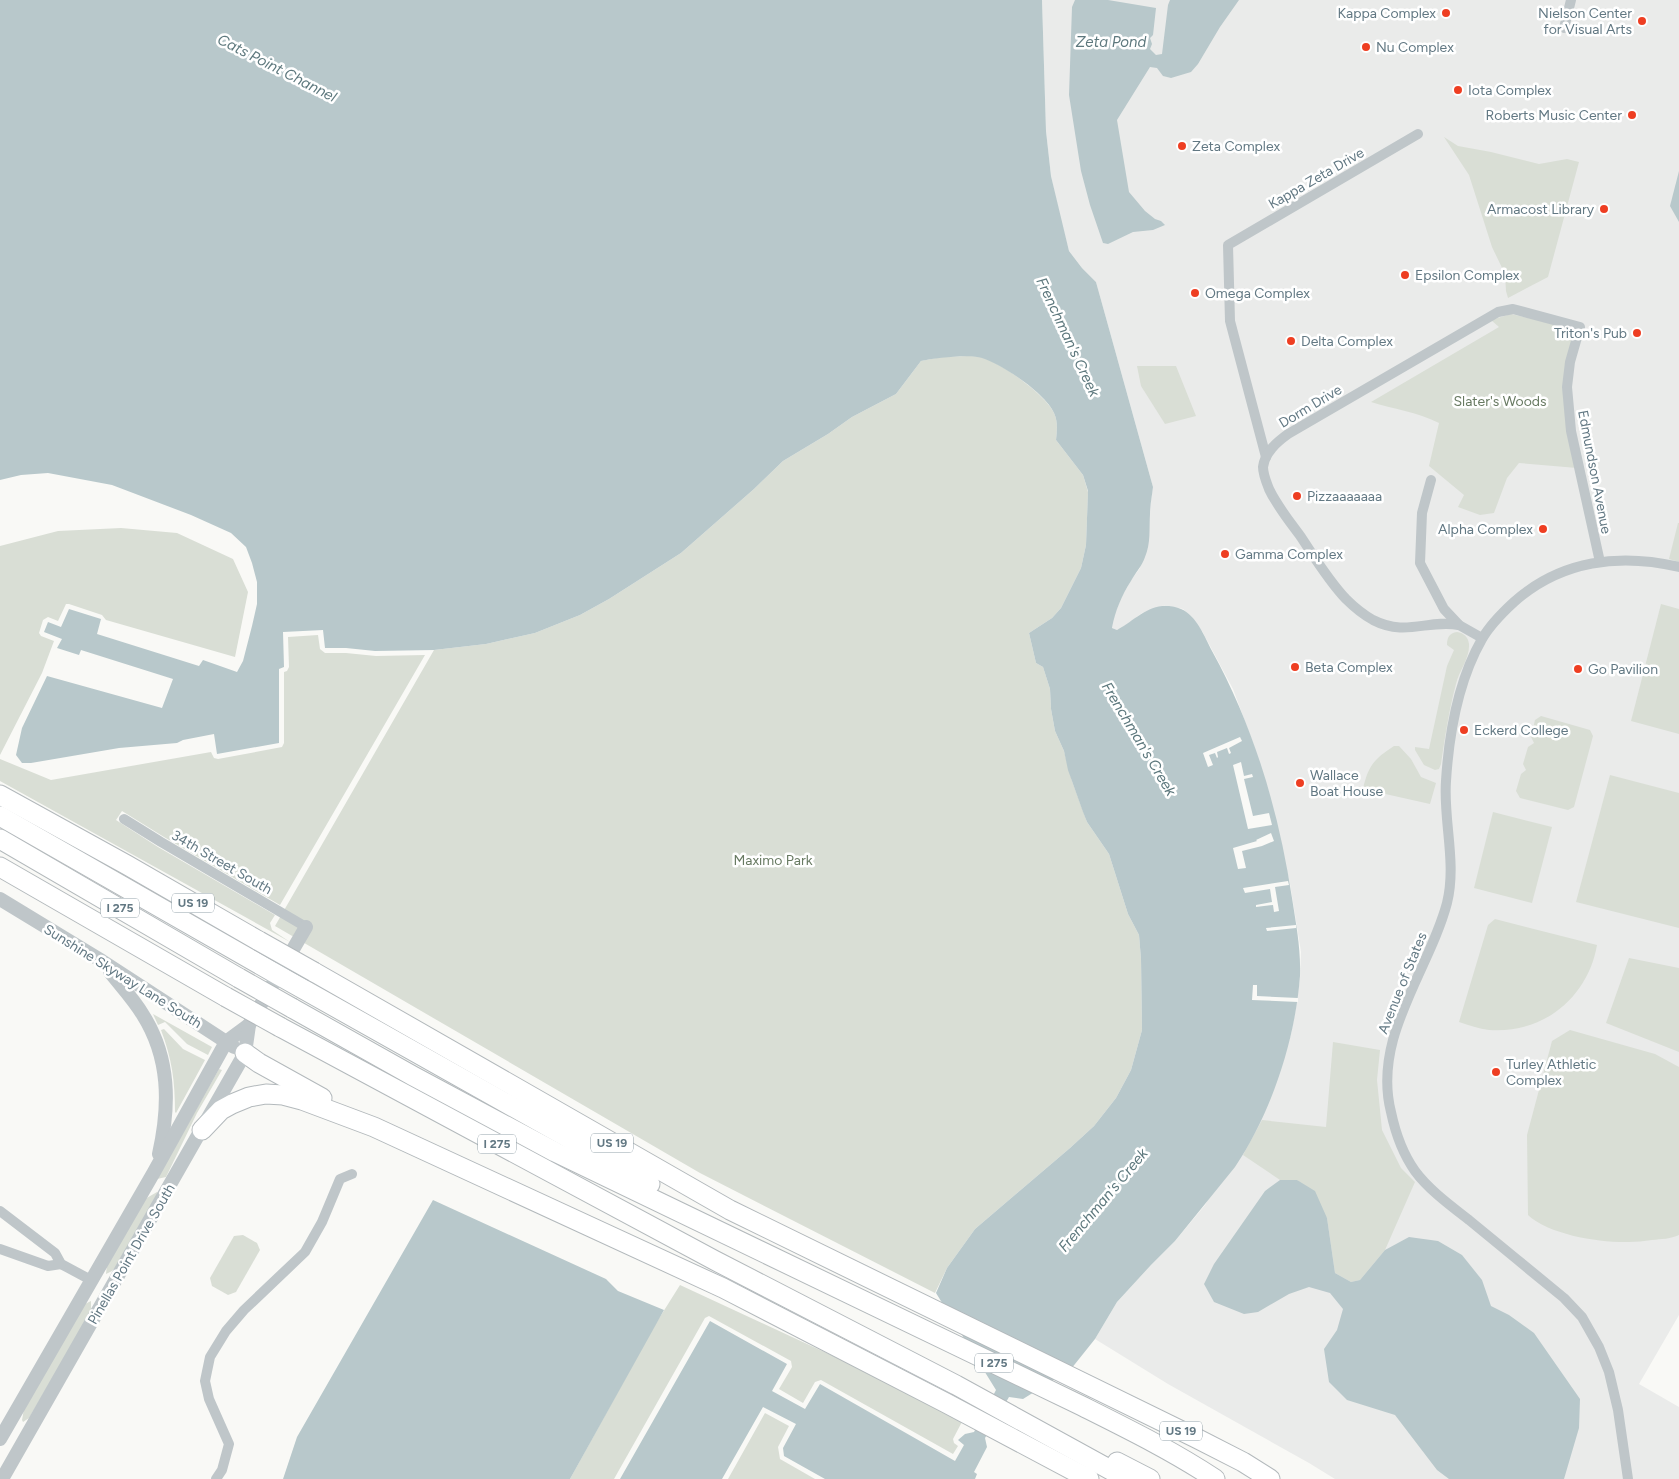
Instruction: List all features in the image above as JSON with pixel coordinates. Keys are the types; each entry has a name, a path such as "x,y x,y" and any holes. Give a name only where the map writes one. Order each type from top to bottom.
{"highway":[{"name":"US 19","path":"0,795 127,865 730,1210 1204,1442 1243,1462 1270,1479"},
{"path":"0,816 661,1191 687,1215"},
{"name":"I 275","path":"0,839 292,1008 413,1076 547,1147 1080,1405 1132,1431 1201,1469 1215,1479"},
{"name":"I 275","path":"0,868 280,1027 714,1260 956,1385 1126,1479"},
{"path":"245,1053 259,1063 374,1127"},
{"path":"202,1130 221,1110 249,1097 266,1094 283,1095 302,1100 374,1127 723,1288 1089,1479"},
{"path":"1073,1448 1113,1460 1150,1479"}],"street":[{"path":"1564,28 1571,0"},
{"name":"Kappa Zeta Drive","path":"1266,457 1230,321 1228,245 1418,134"},
{"name":"Dorm Drive","path":"1266,457 1274,444 1288,434 1498,312 1513,309 1580,327"},
{"name":"Edmundson Avenue","path":"1580,327 1570,362 1567,387 1571,431 1600,562"},
{"path":"1266,457 1263,468 1269,489 1325,574 1346,599 1372,619 1393,627 1408,628 1448,623 1459,625"},
{"path":"1431,480 1422,513 1420,563 1444,609 1459,625 1482,638"},
{"name":"Avenue of States","path":"1628,1479 1624,1464 1618,1410 1609,1372 1599,1347 1582,1316 1564,1298 1437,1194 1415,1171 1402,1145 1390,1111 1387,1083 1397,1026 1440,925 1449,896 1451,882 1446,781 1452,727 1466,676 1482,638 1501,614 1521,596 1544,580 1570,568 1600,562 1635,560 1658,562 1679,567"},
{"name":"34th Street South","path":"124,819 306,927"},
{"name":"Sunshine Skyway Lane South","path":"0,899 102,961 245,1053"},
{"name":"Pinellas Point Drive South","path":"2,1479 245,1053 249,1025 306,927"},
{"path":"102,961 142,1014 155,1039 163,1064 167,1084 166,1116 154,1172"},
{"name":"Pinellas Point Drive South","path":"0,1439 154,1172 226,1042 249,1025"},
{"path":"216,1479 222,1470 229,1444 209,1399 204,1382 210,1357 226,1331 244,1310 305,1252 322,1222 340,1179 352,1174"},
{"path":"143,1190 156,1186 169,1187"},
{"path":"0,1211 54,1253 61,1264 110,1291"},
{"path":"32,1260 41,1243"},
{"path":"0,1249 48,1266 61,1264"}],"shaded area":[{"name":"Eckerd College","path":"1042,0 1679,0 1679,1315 1639,1384 1679,1407 1679,1479 1335,1479 1168,1384 1095,1339 1117,1302 1175,1241 1205,1205 1281,1067 1291,1034 1296,1008 1301,952 1290,884 1268,789 1233,689 1202,631 1183,609 1165,605 1142,613 1117,630 1112,628 1114,616 1121,598 1140,568 1153,487 1096,282 1069,251 1061,221 1051,176 1046,131"}],"green space":[{"path":"1444,137 1458,146 1539,164 1567,159 1579,162 1548,277 1508,298 1505,274 1492,247 1469,175"},
{"name":"Slater's Woods","path":"1511,314 1567,327 1577,336 1569,362 1577,468 1519,463 1507,478 1494,513 1480,515 1458,507 1464,495 1429,466 1439,423 1414,413 1371,402 1499,327 1491,320"},
{"name":"Maximo Park","path":"941,357 980,357 998,365 1032,389 1050,406 1057,423 1056,440 1083,475 1088,492 1086,545 1081,568 1061,608 1052,618 1029,633 1036,663 1043,667 1050,689 1055,731 1064,751 1072,781 1087,822 1109,854 1128,914 1139,935 1142,1030 1131,1070 1116,1098 1094,1126 975,1229 947,1268 935,1293 700,1173 275,926 434,650 486,644 535,633 580,615 609,599 681,553 783,461 852,417 896,394 921,361"},
{"path":"1137,366 1176,366 1196,416 1165,424 1141,386"},
{"path":"1679,523 1679,562 1669,559"},
{"path":"121,528 177,533 233,559 248,592 235,657 106,620 102,615 66,604 58,621 48,617 43,620 39,633 41,636 54,641 42,673 0,755 0,546 58,531"},
{"path":"1661,604 1679,609 1679,734 1631,721"},
{"path":"1457,632 1467,637 1469,649 1457,679 1447,724 1441,764 1439,769 1435,770 1424,765 1415,747 1429,749 1447,666 1454,650 1447,645 1447,640 1450,635"},
{"path":"318,635 320,649 325,653 376,656 425,655 280,905 122,811 116,820 158,847 275,915 270,923 272,930 290,942 0,781 0,759 51,780 211,752 214,758 218,759 282,747 284,743 284,672 289,667 288,637"},
{"path":"1541,716 1590,730 1593,736 1574,807 1568,810 1520,798 1516,791 1521,774 1526,770 1523,764 1528,747 1534,743 1531,737 1535,720"},
{"path":"1394,746 1399,746 1411,759 1421,777 1436,783 1430,804 1363,789 1367,774 1373,764 1381,755"},
{"path":"1610,775 1679,793 1679,928 1576,902"},
{"path":"1493,812 1552,827 1532,903 1474,888"},
{"path":"1495,919 1597,945 1592,964 1584,981 1573,996 1560,1009 1545,1019 1528,1026 1509,1030 1489,1030 1459,1022 1488,925"},
{"path":"1629,958 1679,968 1679,1052 1606,1023"},
{"path":"153,1014 212,1047 208,1055 187,1044 165,1022 158,1025"},
{"path":"164,1029 183,1049 205,1060 176,1113 172,1070 161,1030"},
{"path":"1570,1030 1655,1054 1679,1067 1679,1235 1666,1239 1634,1242 1604,1241 1562,1233 1537,1222 1528,1215 1527,1135 1552,1041"},
{"path":"1333,1042 1380,1050 1377,1080 1382,1130 1401,1168 1415,1182 1385,1250 1360,1280 1351,1282 1335,1273 1327,1218 1297,1180 1280,1180 1243,1155 1262,1120 1326,1127"},
{"path":"219,1069 222,1070 197,1113 166,1177 157,1179"},
{"path":"157,1192 116,1267 106,1274 107,1264 145,1199"},
{"path":"243,1235 257,1243 260,1250 236,1292 228,1295 212,1286 210,1278 234,1236"},
{"path":"680,1285 964,1418 953,1439 954,1443 958,1446 953,1454 821,1380 815,1382 803,1403 779,1389 792,1367 791,1361 709,1316 705,1318 614,1479 570,1479 653,1328"},
{"path":"91,1301 91,1312 29,1418 23,1422 24,1409 85,1304"},
{"path":"765,1413 789,1426 778,1447 780,1459 815,1479 728,1479"}],"water":[{"path":"0,0 1042,0 1046,131 1051,176 1069,251 1096,282 1153,487 1147,552 1122,598 1112,628 1117,630 1154,608 1171,606 1181,609 1191,616 1203,633 1240,710 1263,771 1272,802 1287,866 1299,946 1300,976 1293,1026 1279,1076 1260,1124 1235,1167 1175,1241 1117,1302 1095,1339 1071,1369 1023,1399 1009,1397 985,1438 987,1447 974,1472 977,1474 975,1479 825,1479 784,1456 783,1448 796,1424 763,1407 722,1479 620,1479 710,1321 787,1364 772,1391 805,1409 820,1384 955,1461 964,1445 958,1440 965,1434 974,1432 996,1390 936,1293 947,1268 975,1229 1094,1126 1116,1098 1131,1070 1142,1030 1139,935 1128,914 1109,854 1087,822 1083,812 1068,770 1064,751 1055,731 1050,689 1043,667 1036,663 1029,633 1052,618 1061,608 1081,568 1086,545 1088,491 1083,475 1056,440 1056,419 1049,405 1033,389 991,361 977,357 961,356 921,361 896,394 852,417 783,461 681,553 609,599 580,615 535,633 486,644 434,650 375,651 325,648 323,630 283,632 284,667 279,669 279,743 217,754 214,734 177,743 119,748 22,763 16,755 22,728 47,676 162,708 173,679 81,650 79,655 57,648 62,639 44,632 48,622 61,627 69,609 101,619 97,634 199,666 203,660 237,672 243,661 257,604 257,582 246,547 231,533 191,515 112,485 48,473 21,475 0,480"},
{"name":"Zeta Pond","path":"1075,0 1108,0 1156,8 1153,35 1150,38 1152,44 1150,49 1156,55 1162,54 1170,0 1239,0 1191,72 1171,78 1163,76 1157,68 1150,67 1117,120 1129,192 1145,211 1165,225 1153,230 1133,232 1108,244 1103,243 1081,171 1069,95 1072,7"},
{"path":"1679,171 1679,222 1670,206"},
{"path":"1280,1180 1297,1180 1315,1191 1327,1218 1335,1273 1351,1282 1360,1280 1385,1250 1409,1237 1438,1241 1462,1255 1482,1280 1491,1306 1509,1315 1534,1333 1580,1399 1579,1428 1564,1479 1449,1479 1437,1470 1395,1415 1347,1400 1329,1382 1324,1349 1337,1330 1343,1309 1330,1293 1309,1287 1289,1294 1258,1312 1244,1314 1214,1302 1204,1284 1214,1264 1265,1191"},
{"path":"433,1200 606,1279 618,1291 664,1310 570,1479 283,1479 297,1437"}],"pier":[{"path":"1240,737 1242,741 1229,748 1231,753 1229,754 1227,748 1217,752 1217,758 1215,753 1209,755 1213,765 1208,767 1203,753"},
{"path":"1241,762 1244,776 1252,774 1253,777 1244,779 1253,816 1269,813 1272,825 1248,829 1233,765"},
{"path":"1271,833 1274,841 1242,851 1246,868 1238,869 1233,848 1257,841"},
{"path":"1288,881 1289,885 1275,887 1279,911 1274,912 1273,905 1256,907 1256,905 1272,902 1270,889 1245,893 1243,888"},
{"path":"1296,925 1296,928 1267,931 1266,928"},
{"path":"1253,985 1257,985 1257,996 1298,998 1298,1002 1252,1000"}],"place":[{"name":"Kappa Complex","path":"1446,13"},
{"name":"Nielson Center for Visual Arts","path":"1642,21"},
{"name":"Nu Complex","path":"1366,47"},
{"name":"Iota Complex","path":"1458,90"},
{"name":"Roberts Music Center","path":"1632,115"},
{"name":"Zeta Complex","path":"1182,146"},
{"name":"Armacost Library","path":"1604,209"},
{"name":"Epsilon Complex","path":"1405,275"},
{"name":"Omega Complex","path":"1195,293"},
{"name":"Triton's Pub","path":"1637,333"},
{"name":"Delta Complex","path":"1291,341"},
{"name":"Pizzaaaaaaa","path":"1297,496"},
{"name":"Alpha Complex","path":"1543,529"},
{"name":"Gamma Complex","path":"1225,554"},
{"name":"Beta Complex","path":"1295,667"},
{"name":"Go Pavilion","path":"1578,669"},
{"name":"Eckerd College","path":"1464,730"},
{"name":"Wallace Boat House","path":"1300,783"},
{"name":"Turley Athletic Complex","path":"1496,1072"}],"water label":[{"name":"Cats Point Channel","path":"277,68"},
{"name":"Frenchman's Creek","path":"1068,337"},
{"name":"Frenchman's Creek","path":"1139,739"},
{"name":"Frenchman's Creek","path":"1103,1200"}]}
